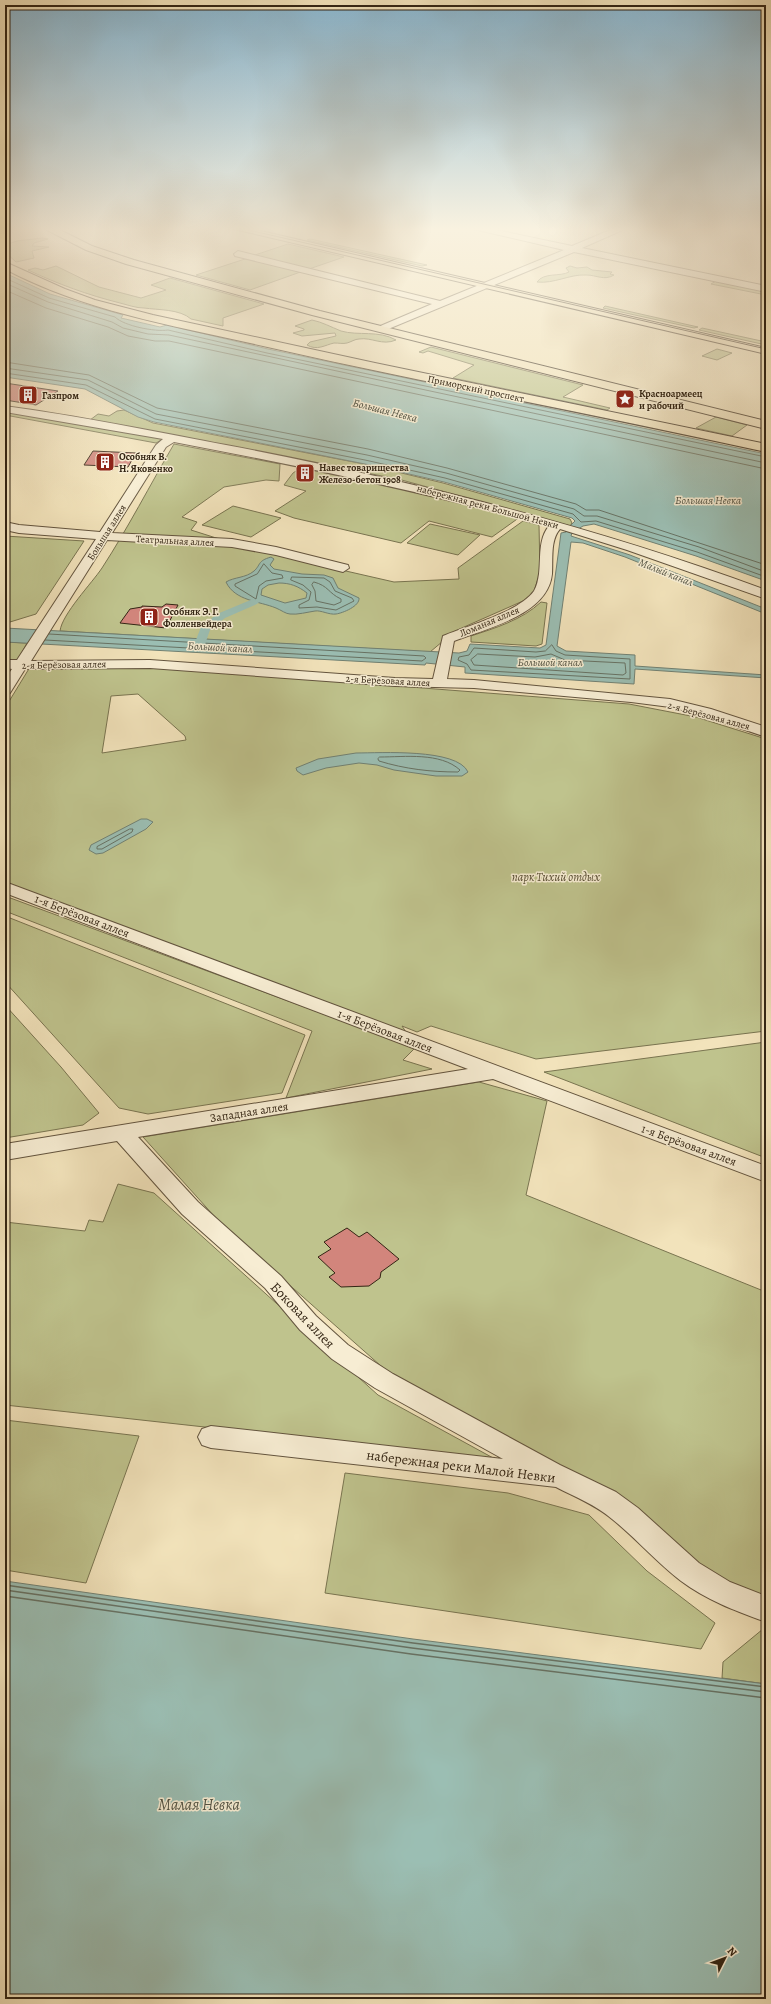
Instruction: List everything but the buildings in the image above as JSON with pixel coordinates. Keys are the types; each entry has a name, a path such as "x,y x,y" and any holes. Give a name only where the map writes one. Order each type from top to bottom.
{"main road":[{"name":"Приморский проспект","path":"175,322 306,352 766,448"},
{"path":"353,322 763,425"},
{"path":"642,322 766,351"},
{"path":"654,322 766,346"},
{"path":"739,442 766,443"}],"street":[{"path":"381,329 399,322"},
{"name":"набережная реки Большой Невки","path":"5,409 71,418 394,482 567,528 679,562 766,595"},
{"name":"Большая аллея","path":"21,665 162,445 172,438"},
{"name":"Театральная аллея","path":"5,526 19,530 232,543 276,551 343,568"},
{"name":"Ломаная аллея","path":"439,683 448,639 522,607 539,593 544,583 550,532 567,528"},
{"name":"2-я Берёзовая аллея","path":"5,664 150,664 394,682 474,684 670,704 736,721 766,732"},
{"path":"5,690 21,665"},
{"name":"1-я Берёзовая аллея","path":"5,887 766,1174"},
{"name":"Западная аллея","path":"5,1152 493,1072"},
{"name":"Боковая аллея","path":"122,1133 190,1208 273,1282 308,1323 340,1352 384,1381 560,1476"},
{"name":"набережная реки Малой Невки","path":"211,1437 560,1476 601,1496 622,1511 681,1564 705,1582 727,1594 766,1609"}],"green space":[{"path":"203,322 223,322 223,326"},
{"path":"308,322 318,322 341,331 383,335 396,340 391,342 382,342 368,339 356,339 348,343 334,343 314,348 307,345 310,342 336,336 335,333 302,336 293,333 304,329 295,326"},
{"path":"665,322 674,322 698,327 694,328"},
{"path":"702,328 766,342 766,345 699,330"},
{"path":"431,347 583,385 563,397 610,408 607,410 453,378 474,365 428,351 423,353 419,352"},
{"path":"717,349 732,353 717,360 702,356"},
{"path":"124,410 153,423 364,464 443,483 570,519 572,523 570,526 398,479 90,420 98,414 109,416 117,411"},
{"path":"5,411 165,438 156,443 5,415"},
{"path":"716,417 747,425 732,436 696,428"},
{"path":"174,444 280,464 279,481 266,480 224,487 182,517 197,522 191,530 254,550 394,582 459,579 458,568 523,521 539,525 540,573 532,597 455,631 430,652 60,631 66,616 112,553"},
{"path":"305,465 520,517 492,537 429,521 401,543 294,518 275,511 306,491 284,485 293,473"},
{"path":"233,506 281,518 251,537 202,525"},
{"path":"430,524 480,535 458,555 407,543"},
{"path":"5,536 84,541 36,614 10,622 5,622"},
{"path":"541,602 547,603 542,644 536,646 471,642 471,636 517,619"},
{"path":"5,642 27,643 18,660 5,659"},
{"name":"парк Тихий отдых","path":"30,667 152,667 629,704 696,717 766,739 766,1031 536,1059 431,1026 417,1032 402,1026 408,1035 5,882 5,708","holes":["138,694 185,736 186,740 102,753 111,696"]},
{"path":"5,896 415,1048 403,1060 432,1069 286,1098 312,1031 5,911"},
{"path":"5,916 305,1035 282,1093 148,1114 119,1108 5,982"},
{"path":"5,1005 61,1067 99,1113 83,1125 5,1138"},
{"path":"766,1042 766,1158 544,1072"},
{"path":"479,1082 547,1101 526,1195 766,1292 766,1601 747,1595 414,1390 381,1366 224,1227 143,1137"},
{"path":"118,1184 154,1193 378,1395 495,1459 5,1405 5,1222 85,1231 89,1220 103,1222"},
{"path":"5,1420 139,1436 86,1583 5,1570"},
{"path":"345,1473 508,1493 589,1515 647,1571 715,1623 701,1649 325,1593"},
{"path":"766,1623 766,1684 722,1678 723,1662 763,1629"}],"water":[{"name":"Большая Невка","path":"5,322 136,322 160,327 167,325 268,349 766,454 766,581 696,556 594,524 583,526 572,533 571,536 630,555 766,609 766,614 625,557 583,543 571,542 557,646 566,651 635,655 635,666 766,675 766,678 635,669 634,684 465,673 465,667 426,663 425,665 5,642 5,628 459,653 467,651 470,644 540,648 546,645 561,533 566,532 565,531 575,521 572,518 444,482 365,464 154,422 138,417 85,389 5,377"},
{"path":"271,557 274,559 270,565 274,569 302,574 324,575 333,578 338,588 359,598 359,601 350,609 336,614 317,611 290,614 241,597 230,588 226,582 251,573 261,562","holes":["283,583 294,585 304,591 307,593 306,598 285,603 261,595 262,589 268,585"]},
{"path":"356,753 434,755 461,764 468,772 462,776 436,776 359,763 326,768 303,775 297,771 296,768 318,759"},
{"path":"141,819 147,819 153,822 146,829 103,853 96,854 89,850 91,845"},
{"name":"Малая Невка","path":"5,1581 413,1639 766,1684 766,1999 5,1999"}],"waterway":[{"name":"Большой канал","path":"200,645 205,629 221,616 253,602"}],"tram line":[{"path":"647,322 766,349"}],"place":[{"name":"Газпром","path":"28,395"},
{"name":"Красноармеец и рабочий","path":"625,399"},
{"name":"Особняк В. Н. Яковенко","path":"105,462"},
{"name":"Навес товарищества Железо-бетон 1908","path":"305,473"},
{"name":"Особняк Э. Г. Фолленвейдера","path":"149,617"}],"water label":[{"name":"Малый канал","path":"666,572"}]}
